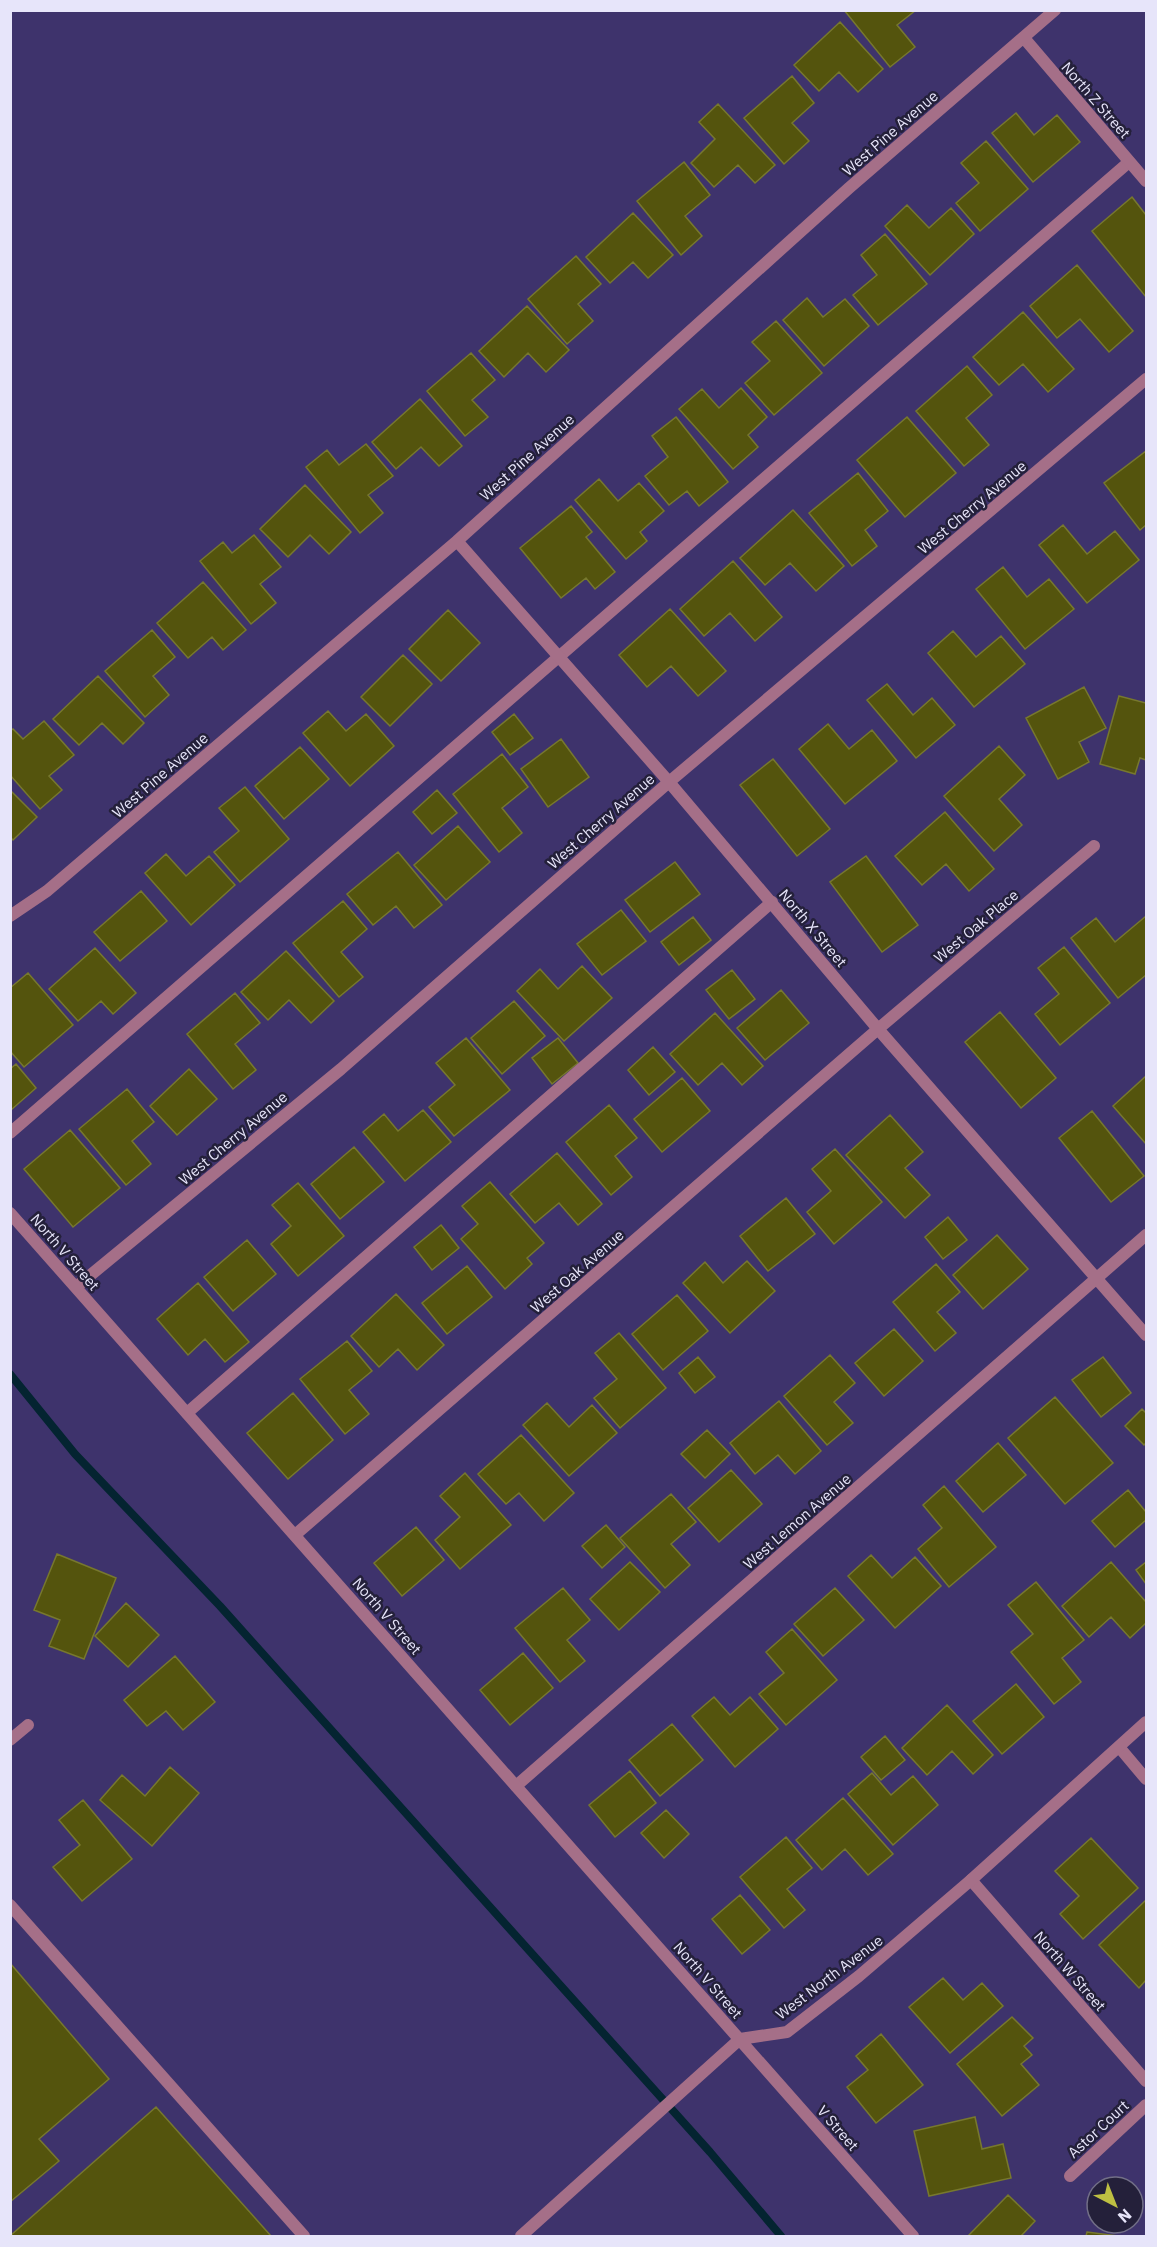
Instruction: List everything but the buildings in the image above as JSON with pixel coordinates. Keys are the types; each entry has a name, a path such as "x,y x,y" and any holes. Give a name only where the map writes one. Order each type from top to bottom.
{"street":[{"name":"West Pine Avenue","path":"10,916 48,891 457,540 849,188 1055,10"},
{"name":"North Z Street","path":"1024,38 1146,181"},
{"path":"10,1133 1129,162"},
{"name":"West Cherry Avenue","path":"76,1287 341,1069 669,782 1146,379"},
{"name":"North X Street","path":"457,540 669,782 878,1029 1146,1335"},
{"name":"West Oak Place","path":"878,1029 1094,846"},
{"path":"187,1413 772,902"},
{"name":"West Oak Avenue","path":"295,1535 878,1029"},
{"name":"North V Street","path":"10,1213 740,2039"},
{"name":"West Lemon Avenue","path":"516,1786 1146,1235"},
{"name":"West North Avenue","path":"740,2039 786,2032 859,1976 971,1880 1146,1722"},
{"path":"10,1740 28,1725"},
{"path":"1119,1747 1146,1779"},
{"name":"North W Street","path":"971,1880 1146,2081"},
{"path":"10,1905 304,2236"},
{"path":"521,2236 740,2039"},
{"name":"V Street","path":"740,2039 913,2236"},
{"name":"Astor Court","path":"1070,2176 1146,2105"}],"waterway":[{"path":"10,1374 75,1454 220,1606 710,2152 781,2236"}]}
